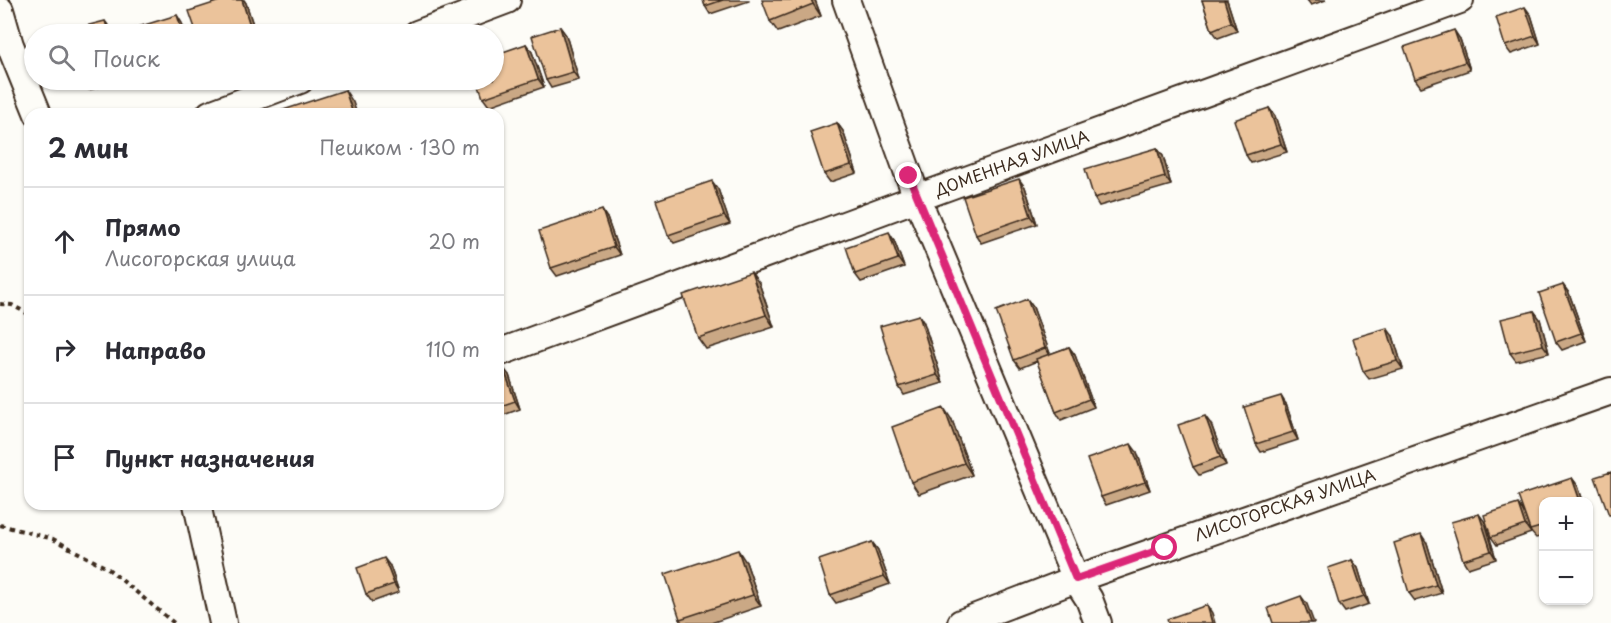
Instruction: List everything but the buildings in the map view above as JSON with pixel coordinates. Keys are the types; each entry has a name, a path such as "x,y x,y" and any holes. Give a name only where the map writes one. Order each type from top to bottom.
{"street":[{"path":"443,24 507,0"},
{"path":"846,0 917,198 1076,579 1089,599 1098,623"},
{"name":"ДОМЕННАЯ УЛИЦА","path":"504,351 1460,0"},
{"path":"0,10 10,45 24,80"},
{"path":"28,90 36,108"},
{"path":"226,108 274,90"},
{"name":"ЛИСОГОРСКАЯ УЛИЦА","path":"961,623 1076,579 1611,391"},
{"path":"198,510 223,623"}],"path":[{"path":"0,304 12,305 24,312"},
{"path":"0,525 52,539 107,568 174,623"}],"route":[{"path":"909,176 1076,579 1165,548"}]}
